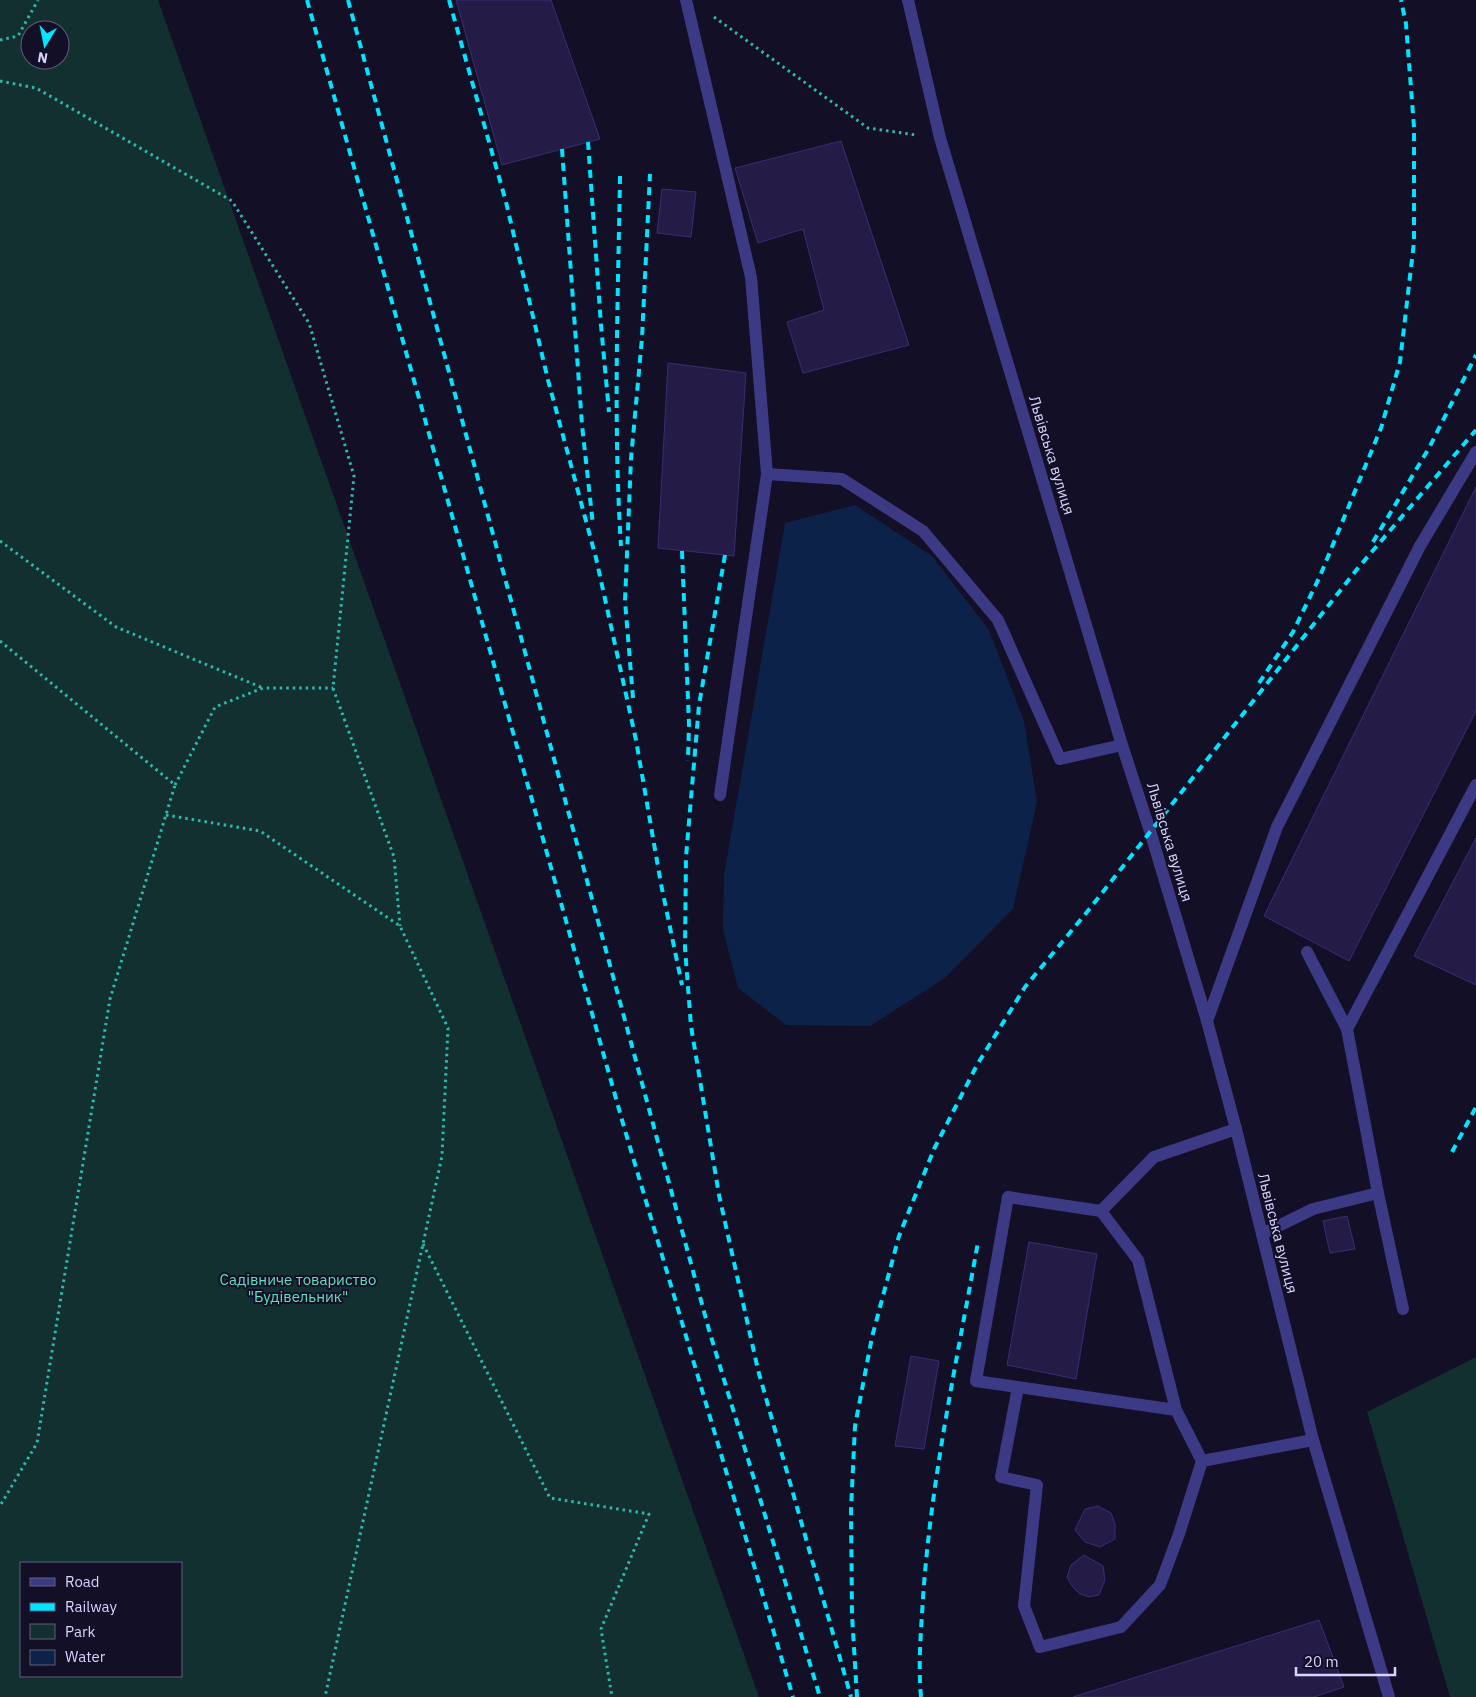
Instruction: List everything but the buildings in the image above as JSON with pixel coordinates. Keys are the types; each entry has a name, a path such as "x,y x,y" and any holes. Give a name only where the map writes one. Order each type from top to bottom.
{"street":[{"path":"686,0 751,277 767,474 720,795"},
{"name":"Львівська вулиця","path":"908,0 940,138 1207,1021 1314,1440 1389,1697"},
{"path":"1207,1021 1277,827 1420,546 1476,452"},
{"path":"767,474 842,479 923,531 998,620 1060,759 1122,745"},
{"path":"1347,1029 1476,785"},
{"path":"1307,952 1347,1029 1378,1192 1403,1309"},
{"path":"1101,1211 1154,1157 1236,1129"},
{"path":"1262,1234 1313,1209 1378,1192"},
{"path":"1018,1387 1002,1477 1037,1485 1024,1606 1040,1647 1121,1627 1160,1585 1202,1461 1176,1410 1138,1260 1101,1211 1008,1197 976,1381 1018,1387 1176,1410"},
{"path":"1202,1461 1314,1440"}],"path":[{"path":"0,40 18,36 38,0"},
{"path":"708,14 868,128 940,138"},
{"path":"0,81 36,88 232,200 309,322 354,476 333,688 394,857 400,926 448,1028 442,1156 325,1697"},
{"path":"0,540 116,627 263,688 333,688"},
{"path":"0,641 175,786"},
{"path":"0,1506 37,1443 55,1324 110,999 175,786 215,708 263,688"},
{"path":"166,816 260,831 400,926"},
{"path":"423,1244 550,1498 649,1514 601,1629 612,1697"}],"green space":[{"name":"Садівниче товариство \"Будівельник\"","path":"0,0 158,0 759,1697 0,1697"},
{"path":"1476,1357 1476,1697 1450,1697 1367,1412"}],"water":[{"path":"855,505 932,556 989,630 1024,721 1037,802 1013,909 945,978 870,1026 786,1025 738,988 723,930 724,875 785,523"}],"railway":[{"path":"307,0 624,1127 793,1697"},
{"path":"348,0 709,1330 820,1697"},
{"path":"449,0 506,202 548,380 596,558 636,740 661,884 682,985"},
{"path":"1259,683 1293,632 1320,576 1381,428 1400,362 1414,242 1414,127 1406,24 1401,0"},
{"path":"588,142 609,412"},
{"path":"562,149 582,425 593,525"},
{"path":"633,698 625,601 631,459 642,338 650,174"},
{"path":"620,176 617,454 621,546"},
{"path":"1373,542 1429,448 1476,355"},
{"path":"857,1697 852,1615 851,1510 855,1426 872,1337 899,1236 934,1149 977,1065 1025,987 1087,912 1358,568 1476,430"},
{"path":"682,551 689,724 688,761"},
{"path":"725,555 699,705 686,857 685,948 691,1026 719,1195 758,1370 851,1697"},
{"path":"1452,1152 1476,1107"},
{"path":"921,1697 920,1672 923,1598 932,1509 938,1464 978,1242"}]}
